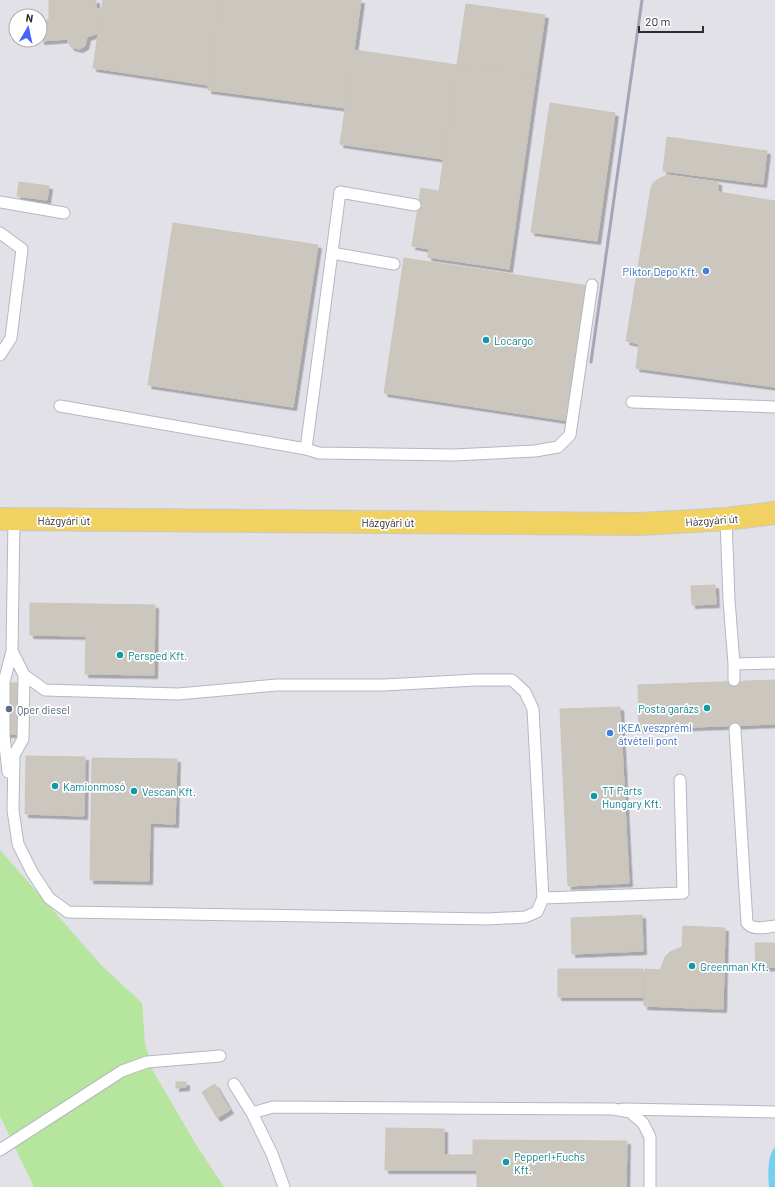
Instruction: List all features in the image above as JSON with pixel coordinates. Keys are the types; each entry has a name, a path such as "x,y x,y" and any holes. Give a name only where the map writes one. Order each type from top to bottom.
{"main road":[{"name":"Házgyári út","path":"7,519 640,524 726,519 775,513"}],"lane":[{"path":"306,449 340,192 415,205"},
{"path":"0,202 64,213"},
{"path":"0,233 22,249 11,338 0,355"},
{"path":"332,253 394,264"},
{"path":"60,406 306,449 319,453 454,455 535,452 558,447 570,435 592,285"},
{"path":"632,402 775,407"},
{"path":"7,519 12,652 4,682 4,736 18,844 32,872 49,898 68,912 488,919 525,918 537,912 543,898 533,709 525,692 512,680 476,680 384,685 277,685 178,694 45,690 24,675 12,652"},
{"path":"726,519 734,680"},
{"path":"734,664 775,663"},
{"path":"13,810 14,754 23,739 24,675"},
{"path":"735,729 747,923 750,927 754,928 775,926"},
{"path":"543,898 683,893 680,780"},
{"path":"0,1150 122,1071 147,1062 220,1056"},
{"path":"234,1084 252,1113 272,1154 284,1187"},
{"path":"252,1113 273,1107 613,1109 775,1112"},
{"path":"613,1109 630,1112 643,1123 650,1137 650,1187"}],"shaded area":[{"path":"0,0 775,0 775,1187 0,1187"}],"green space":[{"path":"0,850 102,966 142,1003 145,1043 152,1069 195,1143 224,1187 34,1187 0,1116"}],"water":[{"path":"775,1147 775,1187 769,1187 769,1160"}],"building":[{"path":"49,0 96,0 96,8 101,10 98,33 87,37 85,46 79,49 71,47 68,39 48,40"},
{"path":"103,0 220,0 208,85 93,68"},
{"path":"220,0 361,0 346,108 208,90"},
{"path":"466,4 545,15 536,76 457,65"},
{"path":"354,50 457,65 443,159 340,144"},
{"path":"457,65 536,76 509,269 428,257 429,249 412,246 421,188 439,191"},
{"path":"550,103 615,113 597,241 531,232"},
{"path":"667,137 767,151 763,184 663,171"},
{"name":"Piktor Depo Kft.","path":"667,175 718,182 718,192 775,201 775,387 636,368 639,344 626,341 651,188 653,183"},
{"path":"19,182 49,186 47,200 17,196"},
{"path":"173,223 318,245 293,407 148,385"},
{"name":"Locargo","path":"404,258 589,286 569,421 384,393"},
{"path":"715,585 716,604 692,605 691,586"},
{"name":"Persped Kft.","path":"30,603 155,605 154,675 85,674 86,636 30,635"},
{"name":"Posta garázs","path":"775,680 775,724 639,729 638,685"},
{"name":"Qper diesel","path":"0,683 19,683 19,734 0,734"},
{"name":"TT Parts Hungary Kft.","path":"620,707 629,883 568,886 560,709"},
{"name":"Kamionmosó","path":"26,756 85,757 84,816 25,814"},
{"name":"Vescan Kft.","path":"92,758 177,759 175,824 150,823 149,881 90,880"},
{"path":"642,915 643,951 572,954 571,918"},
{"name":"Greenman Kft.","path":"683,926 725,928 723,1009 644,1006 645,969 660,970 665,957 670,952 682,947"},
{"path":"755,943 775,943 775,967 756,968"},
{"path":"558,969 643,969 643,997 558,997"},
{"path":"176,1082 186,1082 186,1087 176,1088"},
{"path":"215,1084 230,1110 217,1118 202,1092"},
{"name":"Pepperl+Fuchs Kft.","path":"386,1128 444,1129 444,1155 473,1155 473,1140 627,1141 626,1187 477,1187 477,1170 385,1170"}],"railway":[{"path":"591,362 642,0"}],"place":[{"name":"Piktor Depo Kft.","path":"706,271"},
{"name":"Locargo","path":"486,340"},
{"name":"Persped Kft.","path":"120,655"},
{"name":"Posta garázs","path":"707,708"},
{"name":"Qper diesel","path":"9,709"},
{"name":"IKEA veszprémi átvételi pont","path":"610,733"},
{"name":"Kamionmosó","path":"55,786"},
{"name":"Vescan Kft.","path":"134,791"},
{"name":"TT Parts Hungary Kft.","path":"594,796"},
{"name":"Greenman Kft.","path":"692,966"},
{"name":"Pepperl+Fuchs Kft.","path":"506,1162"}]}
